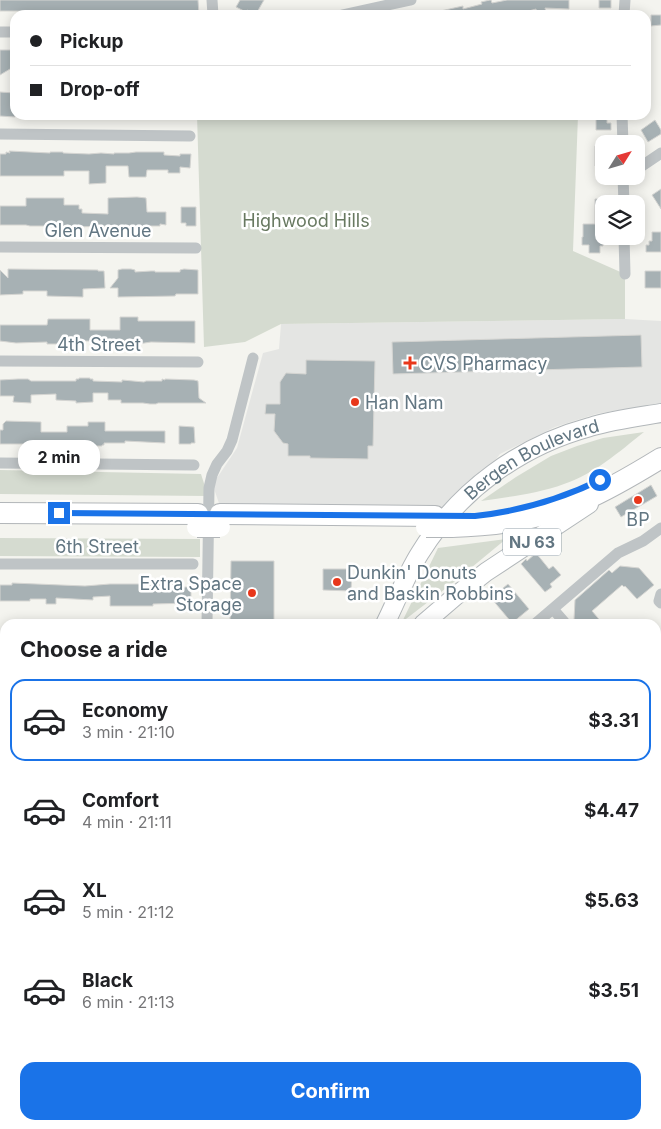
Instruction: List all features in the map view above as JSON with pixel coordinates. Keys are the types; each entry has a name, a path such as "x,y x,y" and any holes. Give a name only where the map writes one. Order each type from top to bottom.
{"highway":[{"path":"443,522 508,512 556,500 600,480 661,444"},
{"path":"0,526 197,521 501,524 549,514 572,505 596,495 653,462"},
{"path":"0,513 197,521"}],"main road":[{"name":"Bergen Boulevard","path":"387,619 408,574 428,541 456,507 486,479 518,456 556,438 606,422 661,413"},
{"name":"NJ 63","path":"429,619 486,572 653,462"}],"street":[{"path":"365,10 410,0"},
{"path":"622,120 623,135"},
{"path":"0,134 190,136"},
{"path":"645,164 661,153"},
{"path":"624,245 625,274"},
{"name":"Glen Avenue","path":"0,247 196,248"},
{"path":"207,619 209,488 217,464 232,440 253,358"},
{"name":"4th Street","path":"0,361 198,362"},
{"path":"0,463 194,464"},
{"path":"541,619 618,553 643,541 661,529"},
{"name":"6th Street","path":"0,564 193,564"},
{"path":"553,609 562,619"}],"shaded area":[{"path":"625,319 661,321 661,411 625,409 596,414 555,427 500,454 485,473 446,508 221,509 212,483 237,448 263,353 279,349 281,324"}],"green space":[{"name":"Highwood Hills","path":"197,120 578,120 573,251 625,274 625,319 281,324 245,342 204,347"},
{"path":"644,432 606,462 575,480 533,493 481,501 551,456 603,438"},
{"path":"0,470 201,474 208,496 0,494"},
{"path":"0,538 200,539 200,557 0,556"},
{"path":"506,539 454,582 403,619 438,548"}],"building":[{"path":"0,0 198,0 199,10 10,10 0,11"},
{"path":"240,0 264,0 258,10 242,10 236,7"},
{"path":"491,0 492,3 507,0 569,0 569,9 445,10 463,6 463,9 482,4 481,2"},
{"path":"599,0 611,0 611,8 599,8"},
{"path":"651,15 661,15 661,25 651,26"},
{"path":"0,50 10,50 10,69 0,75"},
{"path":"0,92 10,93 10,117 0,116"},
{"path":"596,120 607,120 607,123 611,123 611,130 596,130"},
{"path":"655,120 661,130 661,134 648,142 641,130"},
{"path":"9,151 89,154 164,152 164,155 180,156 180,154 191,154 190,168 180,167 180,173 168,173 168,170 147,170 146,177 129,177 128,166 106,166 106,183 89,184 89,171 64,171 64,176 0,176 0,154 10,153"},
{"path":"661,189 661,209 652,195"},
{"path":"26,198 64,198 64,205 79,205 82,213 108,214 108,198 146,198 147,212 166,212 166,225 160,224 160,226 137,228 0,225 0,206 26,206"},
{"path":"181,207 196,207 196,226 186,226 186,223 181,223"},
{"path":"583,224 595,224 595,245 603,245 600,246 600,253 589,253 589,245 582,245"},
{"path":"652,232 661,232 661,252 646,252 646,245 649,245 649,241 652,241"},
{"path":"8,269 104,271 105,288 83,289 83,297 47,296 47,291 23,291 23,294 0,295 0,270 8,278"},
{"path":"131,269 135,270 135,272 198,270 198,294 118,297 118,288 110,288 118,278 118,270"},
{"path":"645,271 661,271 661,288 645,288"},
{"path":"120,317 138,317 138,321 195,321 195,343 151,342 138,344 67,341 67,344 47,344 47,342 16,343 0,341 0,325 47,325 48,319 90,319 90,330 120,330"},
{"path":"641,335 642,367 393,374 392,342"},
{"path":"306,360 375,361 373,446 368,446 368,459 288,456 288,444 283,443 274,431 275,414 265,414 266,404 280,404 280,382 286,373 306,374"},
{"path":"79,378 90,378 93,381 122,382 122,380 144,382 162,381 162,379 194,380 198,381 199,398 206,403 121,403 121,400 108,400 108,393 93,393 93,402 76,403 76,401 56,400 56,394 31,395 31,403 13,402 14,396 0,396 0,380 76,381"},
{"path":"6,421 41,422 41,432 67,432 67,426 88,426 88,422 105,422 105,431 165,431 165,443 125,441 125,443 104,443 102,446 91,446 89,442 75,444 0,444 0,430 3,430 3,424"},
{"path":"179,426 194,427 195,443 179,444"},
{"path":"651,485 657,496 621,517 615,507"},
{"path":"536,553 549,569 553,566 561,575 550,584 552,587 545,592 521,564"},
{"name":"Extra Space Storage","path":"231,561 274,561 274,619 230,619"},
{"path":"620,566 639,568 654,585 637,599 622,585 592,611 599,619 574,619 575,600 609,570 612,573"},
{"name":"Dunkin' Donuts and Baskin Robbins","path":"323,569 352,569 351,591 323,590"},
{"path":"12,583 85,586 174,584 174,587 191,587 191,603 153,604 153,606 110,606 110,596 93,597 93,600 56,598 56,604 46,604 46,599 0,601 0,585 12,585"},
{"path":"508,584 529,609 517,619 509,619 491,598"}],"place":[{"name":"CVS Pharmacy","path":"410,363"},
{"name":"Han Nam","path":"355,402"},
{"name":"BP","path":"638,500"},
{"name":"Dunkin' Donuts and Baskin Robbins","path":"337,582"},
{"name":"Extra Space Storage","path":"252,593"}],"route":[{"path":"59,513 475,516 508,512 540,505 571,494 600,480"}]}
